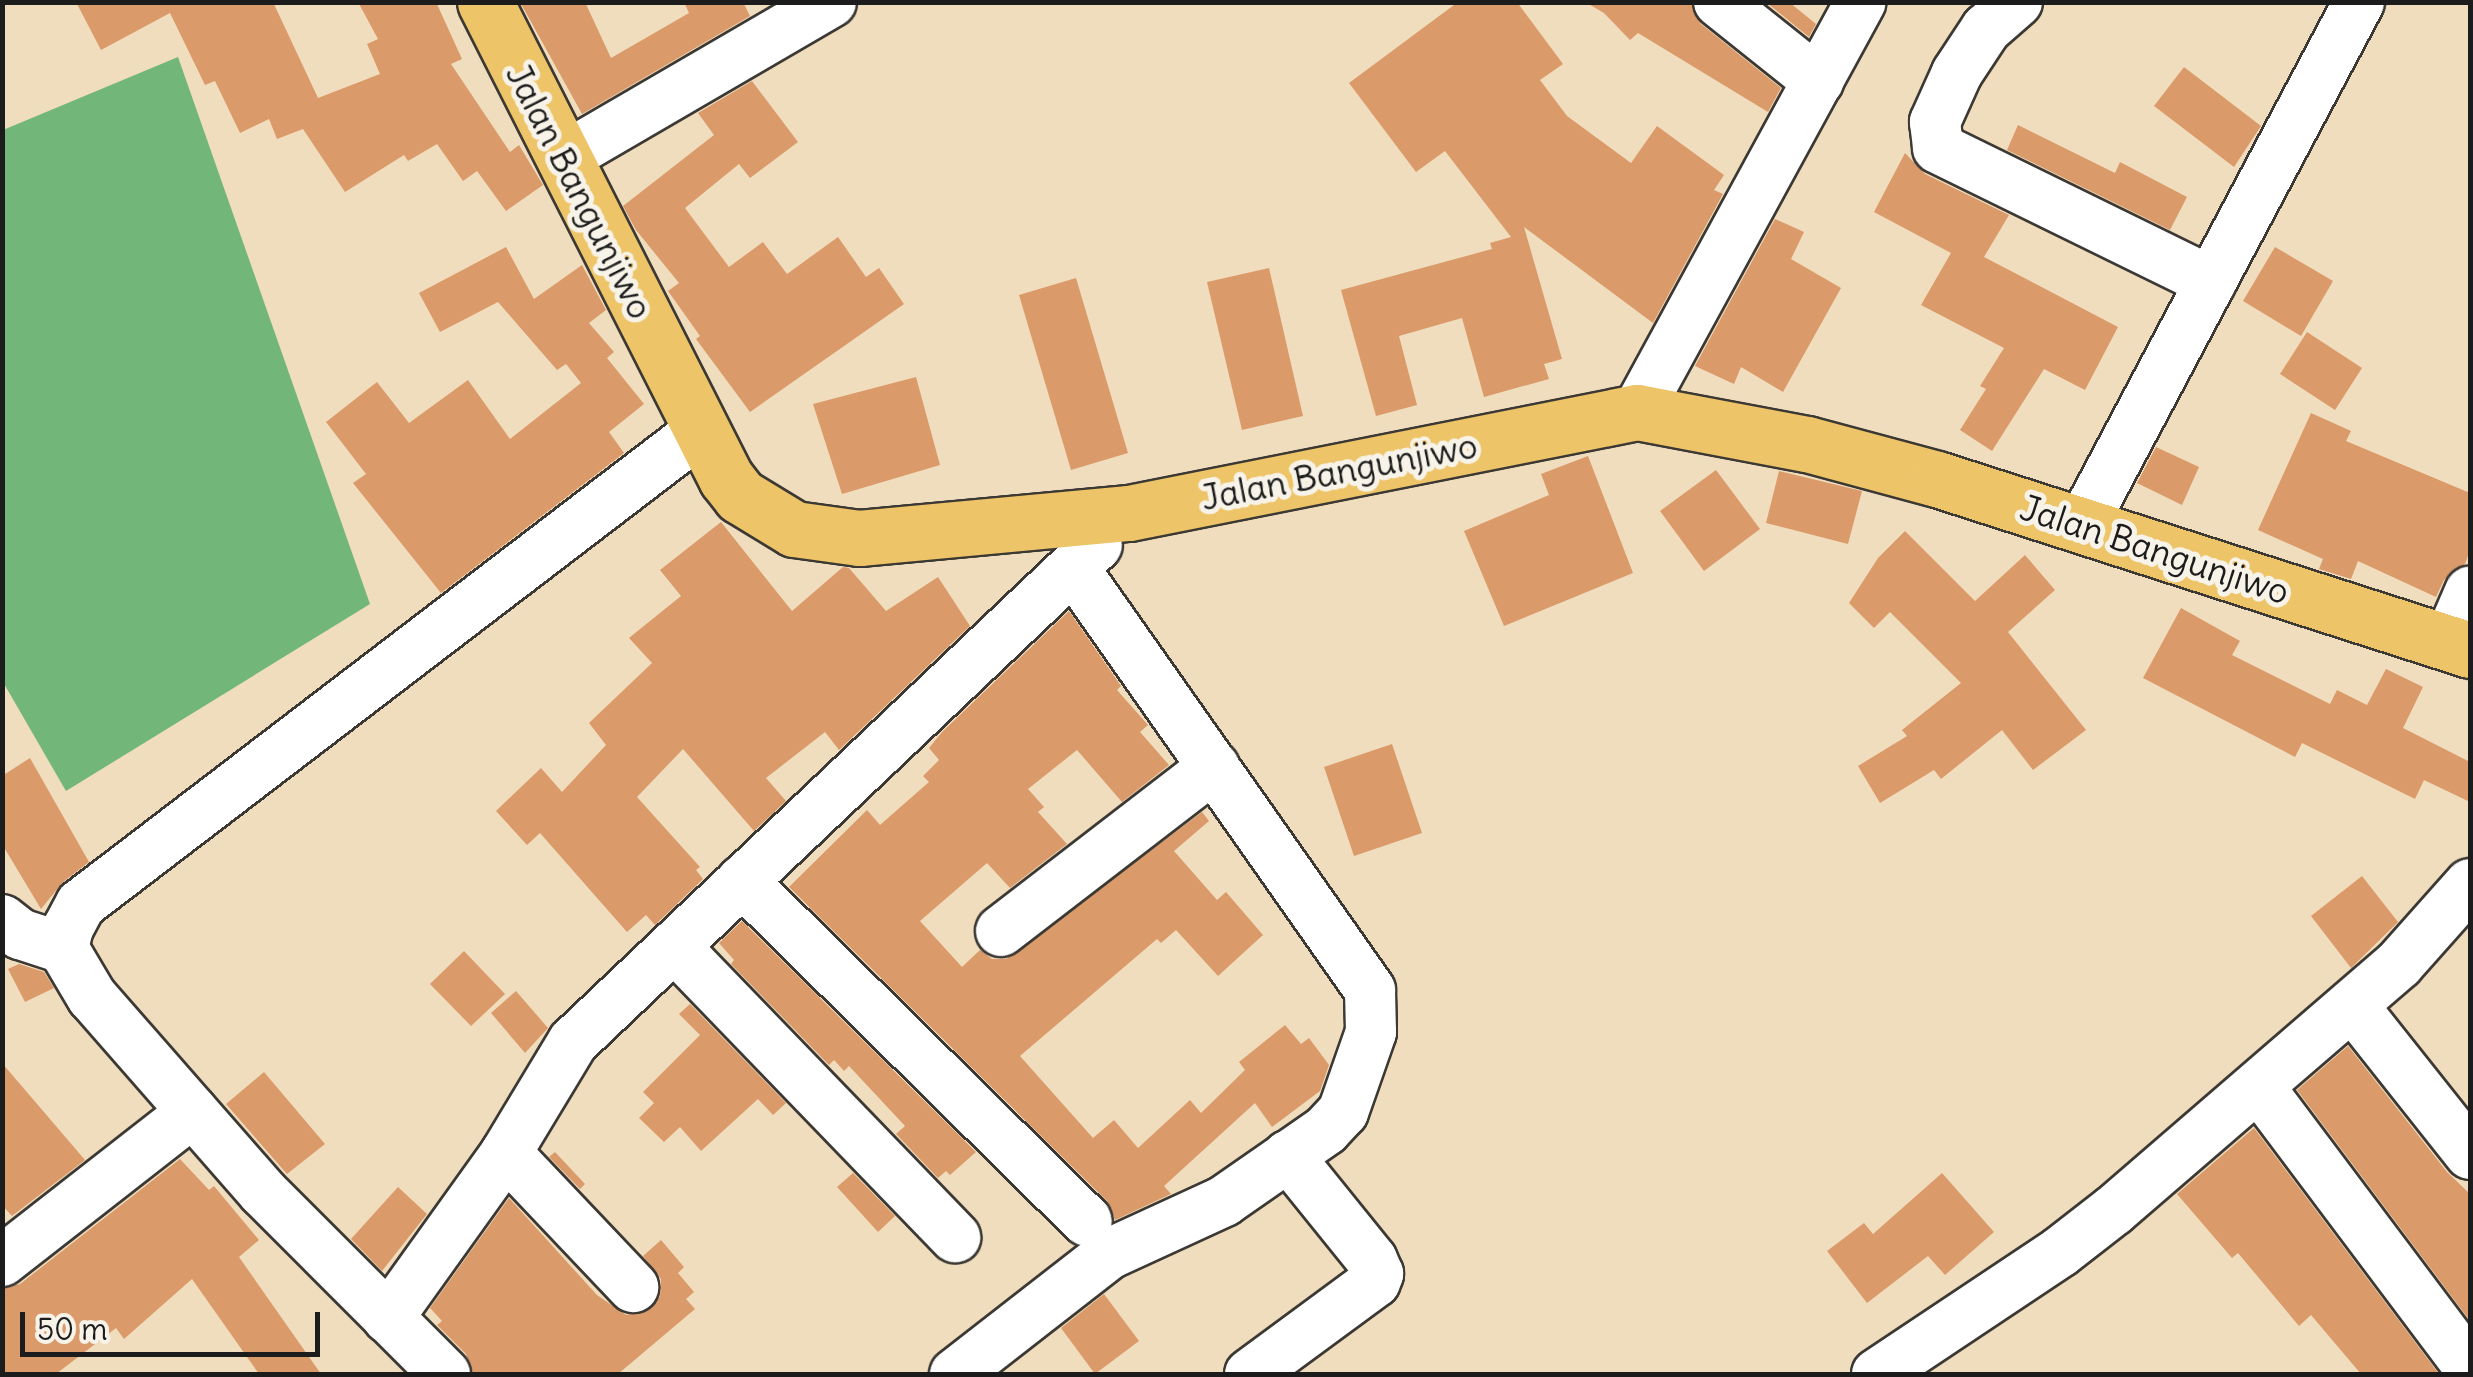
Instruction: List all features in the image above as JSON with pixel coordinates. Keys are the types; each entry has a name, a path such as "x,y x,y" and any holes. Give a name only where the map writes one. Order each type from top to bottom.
{"main road":[{"name":"Jalan Bangunjiwo","path":"485,2 700,432 740,496 794,529 859,538 1129,513 1637,412 1806,444 2082,525 2459,646"}],"street":[{"path":"563,158 831,2"},
{"path":"1719,2 1818,81"},
{"path":"1637,412 1861,2"},
{"path":"2017,2 1986,28 1957,73 1935,122 1938,148 2211,282"},
{"path":"2082,525 2360,2"},
{"path":"63,948 81,904 700,432"},
{"path":"388,1318 506,1153 572,1042 1129,513"},
{"path":"955,1374 1109,1254 1224,1201 1326,1130 1343,1112 1371,1032 1370,990 1074,569"},
{"path":"2459,646 2470,592"},
{"path":"1001,931 1214,767"},
{"path":"742,881 1087,1221"},
{"path":"1876,1374 2060,1252 2352,1006 2398,964 2470,884"},
{"path":"2,920 20,934 63,948 92,997 263,1192 445,1374"},
{"path":"674,946 956,1237"},
{"path":"2352,1006 2470,1154"},
{"path":"2259,1087 2470,1368"},
{"path":"2,1261 194,1112"},
{"path":"506,1153 633,1287"},
{"path":"1250,1374 1374,1282 1378,1274 1372,1260 1288,1156"}],"green space":[{"path":"178,57 370,604 66,791 3,682 3,130"}],"building":[{"path":"76,2 273,2 318,98 380,74 367,44 378,39 358,2 436,2 462,59 451,64 510,152 519,145 543,185 506,211 477,171 463,181 437,144 408,161 404,155 345,192 303,129 277,139 269,119 240,133 215,81 205,85 170,13 101,50"},
{"path":"520,2 585,2 611,58 689,13 684,2 743,2 750,16 582,114"},
{"path":"1458,2 1517,2 1563,64 1540,80 1567,116 1631,163 1657,126 1724,175 1714,190 1723,194 1653,323 1524,227 1562,359 1544,364 1549,379 1484,397 1462,318 1399,336 1417,405 1376,416 1341,290 1492,249 1490,243 1511,237 1445,151 1416,172 1349,83"},
{"path":"1585,2 1691,2 1701,24 1781,88 1768,112 1638,33 1630,40 1604,13"},
{"path":"1766,2 1789,2 1816,24 1809,37"},
{"path":"2184,67 2261,126 2234,167 2154,106"},
{"path":"752,81 798,142 750,178 739,164 685,208 729,267 763,242 787,274 838,237 866,277 879,268 904,304 750,412 696,339 700,336 668,291 679,283 636,230 623,206 714,135 698,113"},
{"path":"2018,125 2115,173 2120,162 2187,197 2170,230 2007,150"},
{"path":"1905,153 1925,174 2009,215 1984,257 2118,327 2085,390 2044,369 1992,451 1960,430 1986,389 1980,386 2004,348 1921,305 1951,253 1874,212"},
{"path":"1775,219 1804,232 1791,259 1841,288 1783,392 1741,367 1734,384 1695,366"},
{"path":"506,247 534,299 582,265 606,310 589,323 614,352 607,358 644,404 609,432 624,453 441,593 353,483 366,474 326,422 377,382 409,423 468,380 510,439 581,383 566,364 557,370 498,302 440,332 419,293"},
{"path":"2275,247 2333,281 2301,336 2243,301"},
{"path":"1269,268 1303,416 1242,430 1207,282"},
{"path":"1076,278 1128,453 1071,470 1019,295"},
{"path":"2307,332 2362,368 2335,410 2280,374"},
{"path":"916,377 940,465 842,494 813,404"},
{"path":"2311,413 2351,431 2346,441 2470,493 2470,550 2465,564 2444,580 2436,597 2358,561 2351,579 2319,569 2323,559 2258,530"},
{"path":"2156,447 2199,467 2182,505 2137,483"},
{"path":"1588,456 1633,573 1504,626 1464,531 1549,495 1541,474"},
{"path":"1716,470 1760,529 1704,571 1660,511"},
{"path":"1779,471 1862,491 1848,544 1766,523"},
{"path":"721,522 792,611 843,567 849,568 886,611 938,577 970,626 839,750 825,732 766,778 786,801 754,831 683,749 637,797 700,867 696,870 703,879 655,925 646,915 627,932 540,833 527,845 496,811 541,768 562,792 606,745 589,723 652,663 629,638 681,596 660,570"},
{"path":"1905,531 1975,601 2025,555 2055,590 2008,632 2086,730 2033,770 2002,730 1941,779 1934,770 1880,803 1858,766 1907,736 1902,730 1961,683 1890,612 1874,628 1849,603 1878,558"},
{"path":"2181,608 2240,641 2232,655 2330,704 2337,690 2367,705 2386,669 2423,687 2403,728 2470,762 2470,802 2424,780 2415,799 2302,743 2295,757 2143,678"},
{"path":"1069,611 1121,686 1117,690 1148,725 1140,732 1169,765 1122,802 1077,750 1028,789 1044,807 1038,812 1067,844 1010,888 987,863 920,921 962,967 980,950 992,959 1006,959 1202,812 1209,821 1174,851 1217,900 1226,892 1263,935 1218,976 1176,930 1161,943 1157,939 1020,1056 1093,1138 1114,1120 1138,1148 1190,1100 1201,1113 1245,1070 1239,1062 1285,1025 1301,1044 1309,1038 1329,1065 1320,1091 1272,1127 1255,1103 1164,1186 1171,1194 1115,1220 1107,1201 789,887 867,810 880,825 929,782 923,776 939,760 929,748 942,732"},
{"path":"1392,744 1422,833 1354,856 1324,767"},
{"path":"30,758 89,862 63,882 41,909 2,844 2,776"},
{"path":"2362,876 2398,922 2351,968 2311,916"},
{"path":"742,921 976,1152 950,1175 946,1171 938,1178 896,1134 905,1126 849,1066 844,1071 834,1060 829,1065 731,964 734,960 719,943"},
{"path":"464,951 505,994 471,1026 430,984"},
{"path":"19,964 44,972 54,988 25,1002 8,969"},
{"path":"516,991 548,1028 525,1053 491,1013"},
{"path":"690,1004 786,1103 773,1115 758,1099 701,1151 680,1127 664,1142 639,1118 654,1103 643,1092 700,1035 679,1014"},
{"path":"2348,1046 2447,1172 2470,1194 2470,1321 2297,1090"},
{"path":"2,1063 85,1160 12,1216 2,1205"},
{"path":"264,1072 325,1144 287,1174 226,1104"},
{"path":"2254,1128 2439,1374 2361,1374 2311,1315 2299,1326 2238,1253 2232,1258 2177,1194"},
{"path":"555,1152 585,1184 580,1189 549,1157"},
{"path":"180,1159 209,1190 214,1186 259,1240 239,1257 321,1374 259,1374 192,1279 124,1339 116,1328 56,1374 2,1374 2,1289 20,1284"},
{"path":"853,1173 895,1216 878,1232 837,1187"},
{"path":"1942,1173 1994,1232 1945,1275 1928,1256 1867,1303 1827,1251 1864,1223 1873,1234"},
{"path":"398,1187 427,1214 382,1271 351,1239"},
{"path":"509,1198 597,1295 626,1315 652,1308 660,1296 661,1279 643,1256 661,1240 684,1267 678,1273 694,1292 686,1299 695,1309 618,1374 473,1374 466,1354 437,1325 442,1321 430,1308"},
{"path":"1104,1294 1139,1341 1095,1374 1061,1328"}]}
